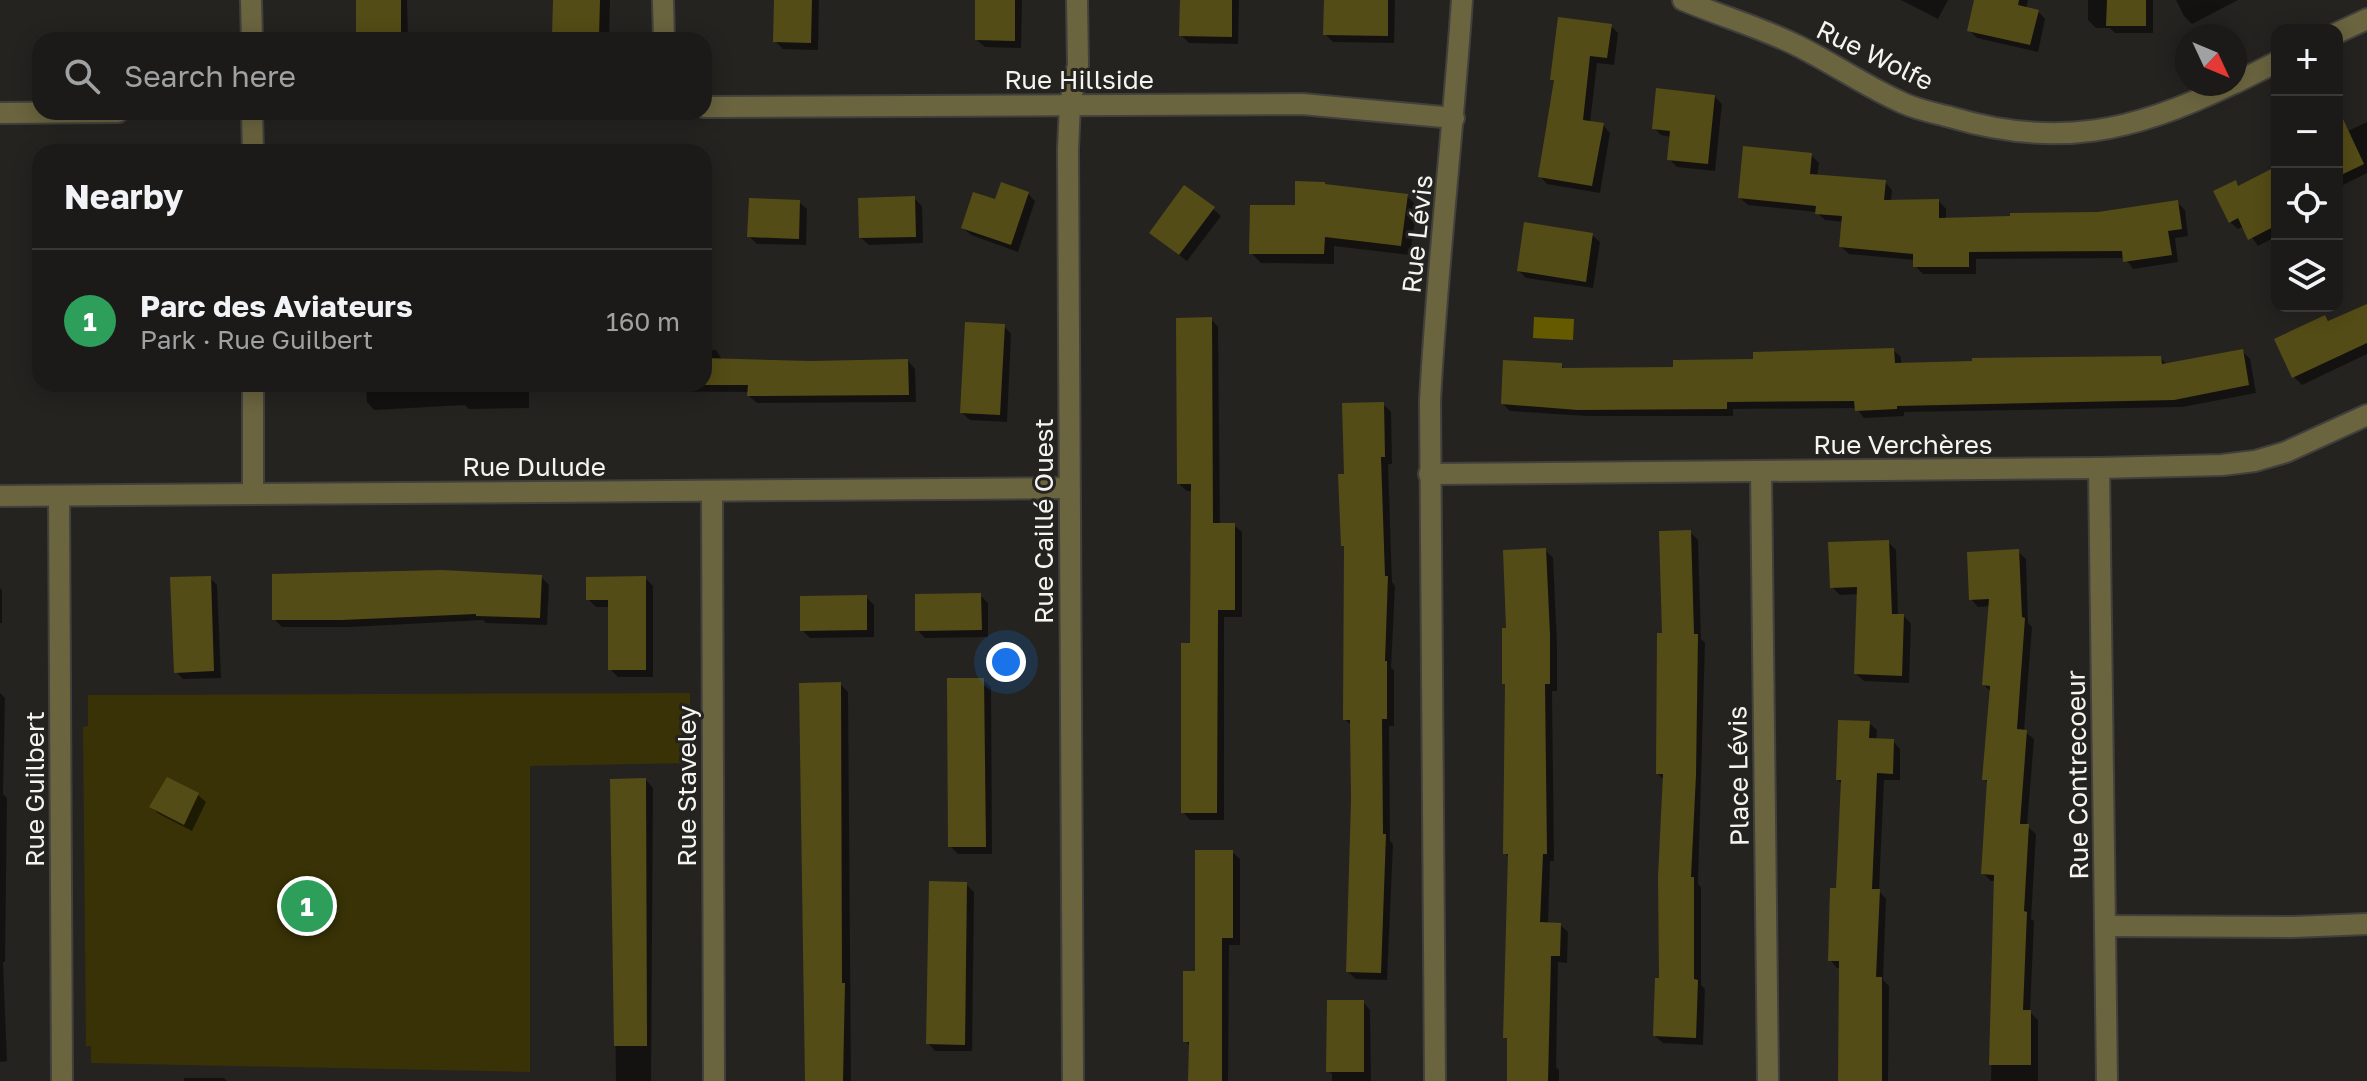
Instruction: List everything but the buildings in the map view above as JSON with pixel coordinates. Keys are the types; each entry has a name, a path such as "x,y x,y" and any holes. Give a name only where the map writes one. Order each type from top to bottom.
{"street":[{"path":"251,0 252,32"},
{"path":"663,0 664,32"},
{"name":"Rue Caillé Ouest","path":"1073,1081 1070,104 1078,65 1077,0"},
{"name":"Rue Lévis","path":"1429,474 1435,310 1462,0"},
{"name":"Rue Wolfe","path":"1683,0 1794,44 1904,104 1972,124 2023,134 2074,134 2120,127 2190,105 2208,96"},
{"path":"2343,30 2367,19"},
{"name":"Rue Wolfe","path":"2247,77 2271,65"},
{"name":"Rue Hillside","path":"712,107 1302,104 1454,118"},
{"path":"0,113 32,113"},
{"path":"252,120 253,144"},
{"path":"253,392 253,493"},
{"name":"Rue Verchères","path":"1429,474 2222,465 2255,461 2286,452 2367,415"},
{"name":"Rue Contrecoeur","path":"2099,468 2107,1081"},
{"name":"Place Lévis","path":"1761,471 1768,1081"},
{"path":"1429,474 1435,1081"},
{"name":"Rue Dulude","path":"0,496 1069,488"},
{"name":"Rue Staveley","path":"712,491 714,1081"},
{"name":"Rue Guilbert","path":"59,496 62,1081"},
{"path":"2106,926 2293,927 2367,924"}],"shaded area":[{"path":"1534,317 1574,319 1573,340 1533,338"},
{"path":"690,693 690,763 530,766 530,1072 91,1063 91,1046 86,1046 83,727 88,726 88,695"}],"place":[{"name":"Parc des Aviateurs","path":"307,906"}]}
